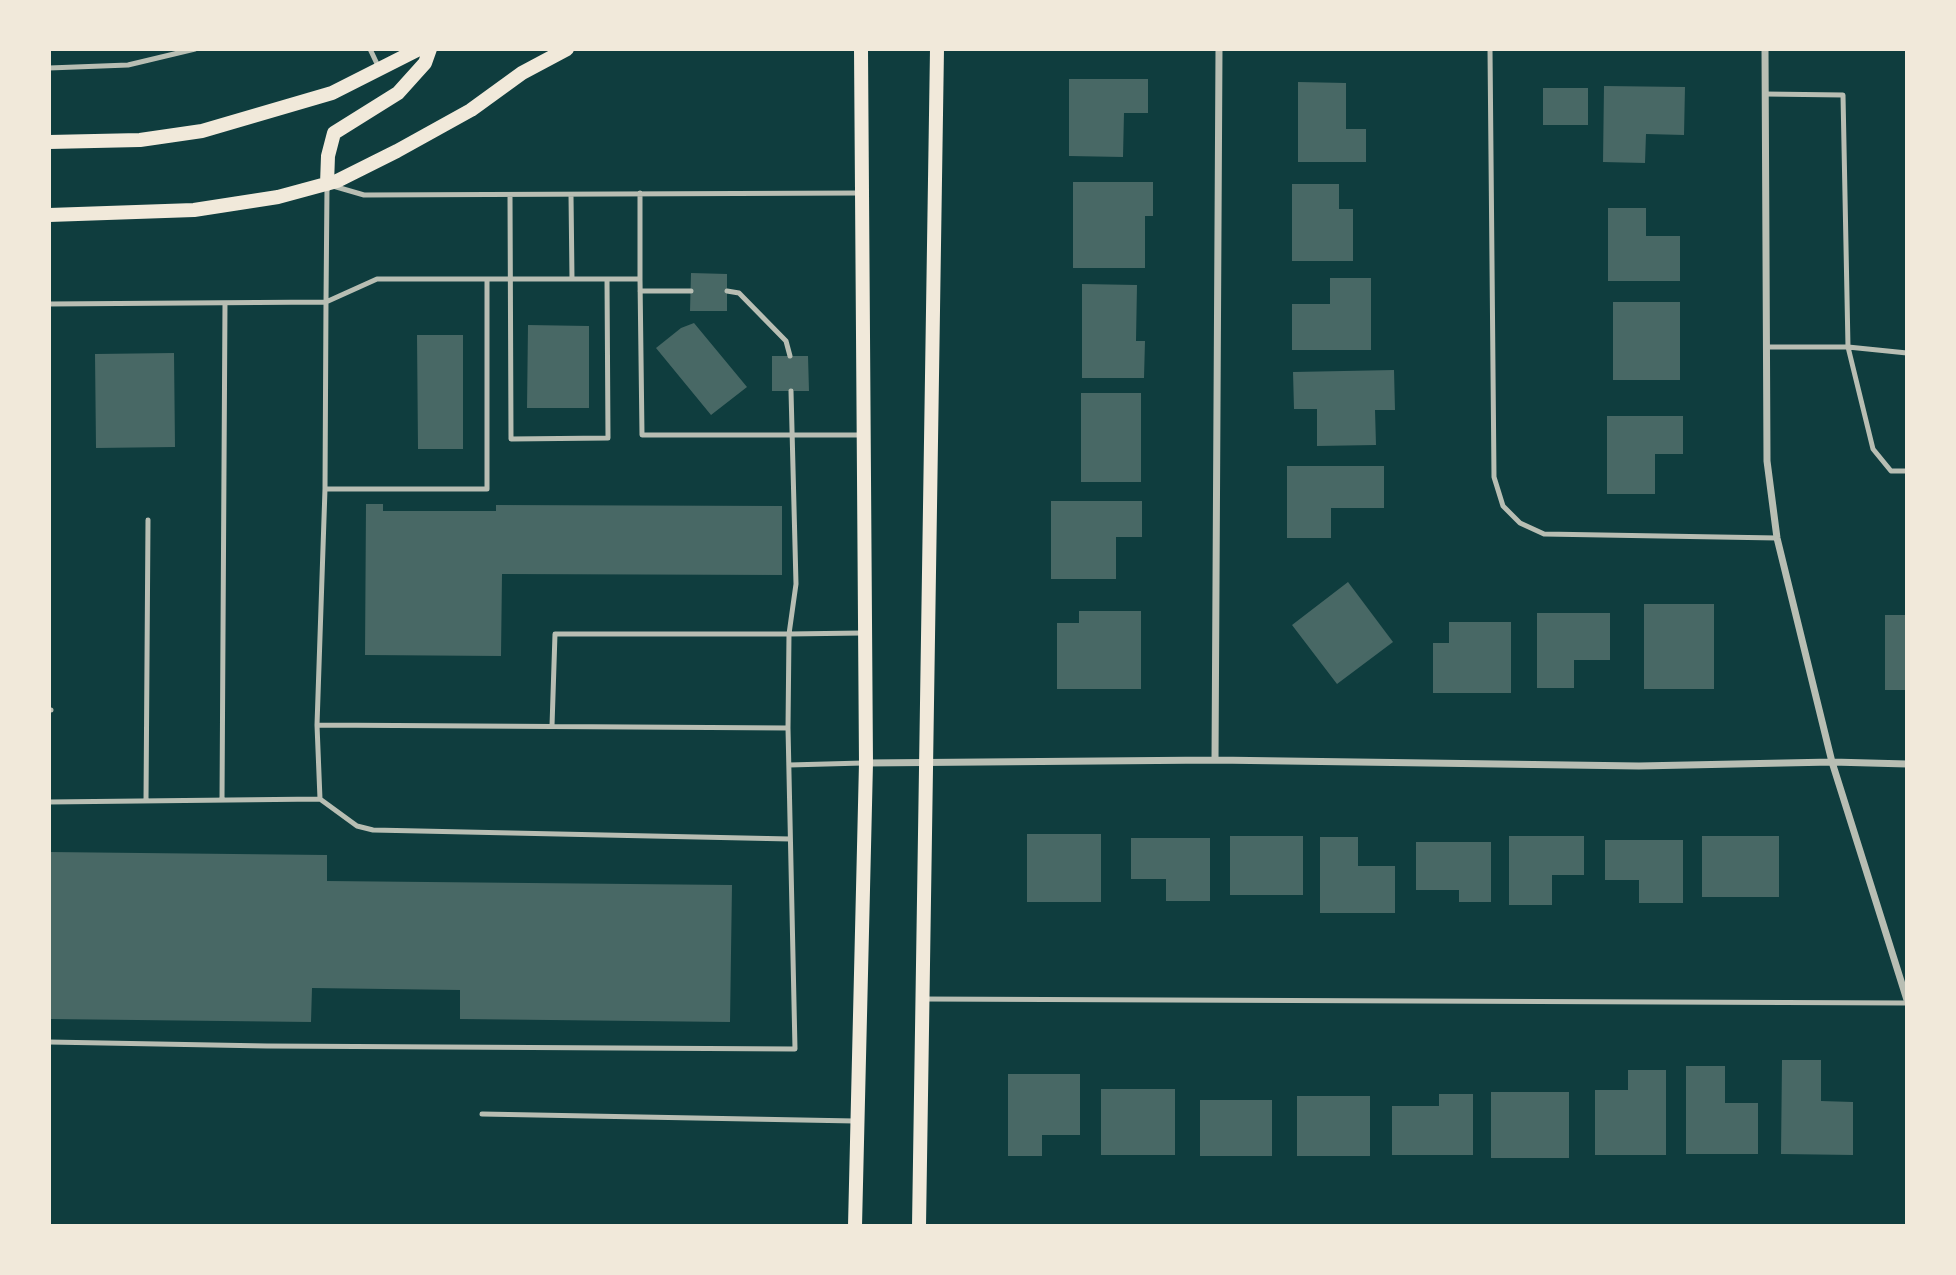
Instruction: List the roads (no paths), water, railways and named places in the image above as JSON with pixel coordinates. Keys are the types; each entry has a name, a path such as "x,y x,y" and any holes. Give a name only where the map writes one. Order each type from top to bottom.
{"main road":[{"path":"49,142 141,140 202,131 332,93 419,49"},
{"path":"327,184 328,156 334,133 398,93 425,62 430,49"},
{"path":"49,215 194,211 278,197 337,181 471,110 523,73 567,49"},
{"path":"855,1226 866,763 861,49"},
{"path":"919,1226 937,49"}],"street":[{"path":"1214,760 1219,49"},
{"path":"1765,49 1767,461 1777,538 1832,762 1907,1002"},
{"path":"866,763 1214,760 1639,766 1832,762 1907,764"}],"lane":[{"path":"49,68 128,65 195,49"},
{"path":"370,49 380,70"},
{"path":"1490,49 1494,477 1503,506 1520,523 1544,534 1777,538"},
{"path":"1765,94 1843,95 1848,347 1873,449 1891,471 1907,471"},
{"path":"320,799 317,725 325,489 327,184 364,195 862,193"},
{"path":"640,194 642,435 863,435"},
{"path":"510,195 511,439 607,438 607,279"},
{"path":"571,195 572,279"},
{"path":"49,304 326,302 377,279 640,279"},
{"path":"325,489 487,489 487,279"},
{"path":"640,291 691,291"},
{"path":"727,291 739,293 786,341 790,356"},
{"path":"222,800 225,303"},
{"path":"1766,347 1848,347 1907,353"},
{"path":"49,1042 795,1049 788,728 789,634 796,583 791,391"},
{"path":"146,801 148,520"},
{"path":"552,726 555,634 865,633"},
{"path":"317,725 788,728"},
{"path":"789,765 866,763"},
{"path":"49,802 320,799 357,826 373,830 790,839"},
{"path":"921,999 1907,1002"},
{"path":"482,1114 858,1121"}]}
